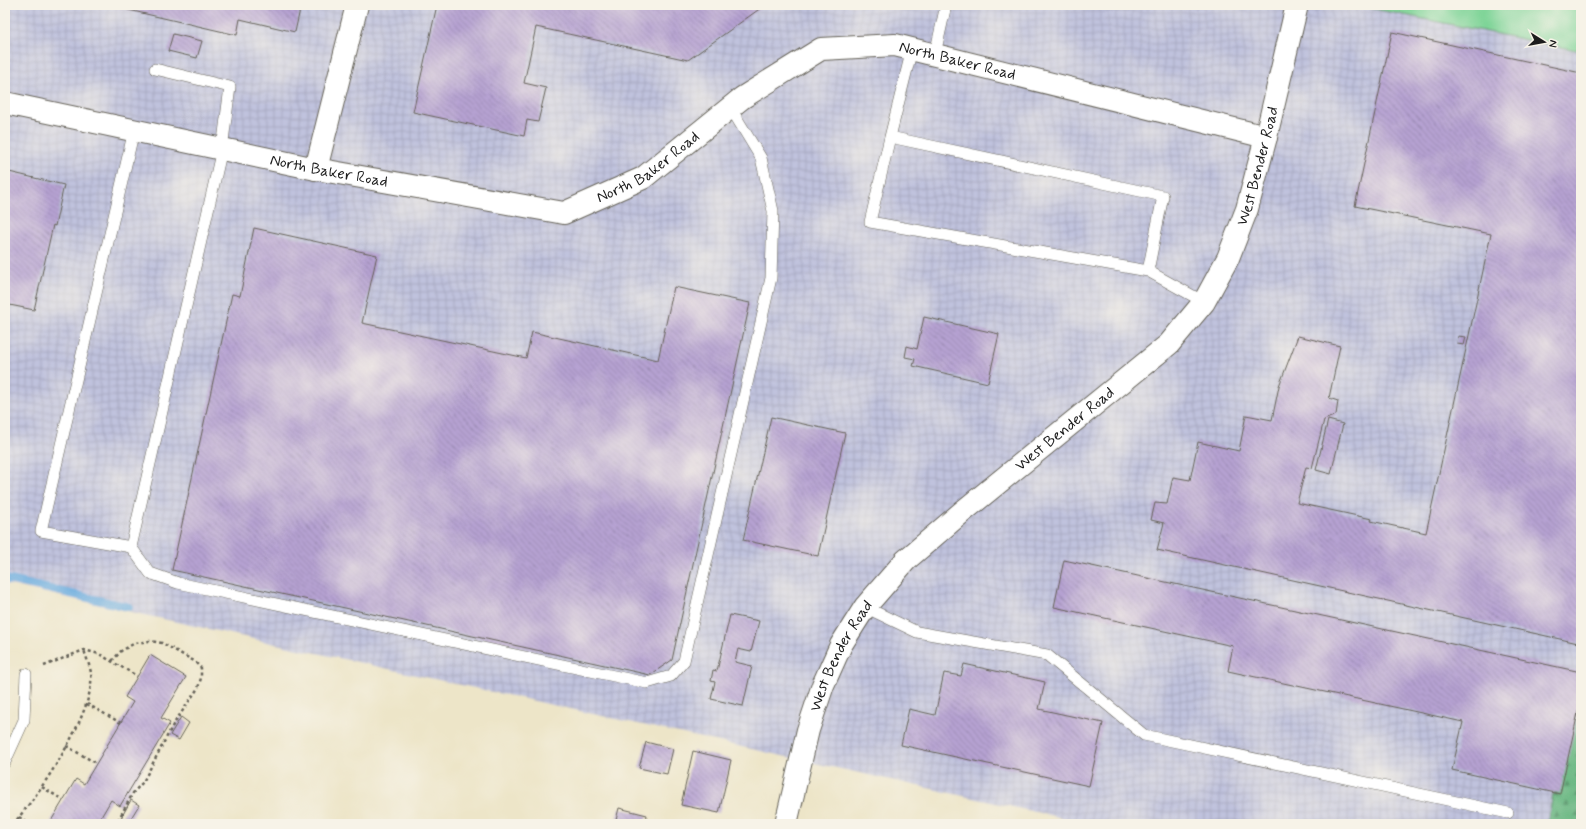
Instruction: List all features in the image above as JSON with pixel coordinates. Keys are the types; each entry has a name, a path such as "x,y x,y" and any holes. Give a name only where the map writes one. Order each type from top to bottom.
{"street":[{"path":"316,169 357,5"},
{"name":"West Bender Road","path":"786,824 808,730 823,685 841,645 865,607 906,560 961,512 1169,344 1204,302 1228,258 1247,209 1266,137 1297,5"},
{"name":"North Baker Road","path":"5,103 316,169 564,213 644,178 742,98 821,49 895,45 1266,137"}],"lane":[{"path":"935,54 946,5"},
{"path":"912,49 870,222 1148,271 1204,302"},
{"path":"131,547 222,149 230,87 155,69"},
{"path":"134,130 41,531 131,547 150,573 178,583 647,683 671,676 684,661 771,278 773,211 761,158 730,107"},
{"path":"890,137 1163,196 1148,271"},
{"path":"865,607 917,632 1047,655 1144,735 1508,813"},
{"path":"5,762 24,720 26,674"}],"path":[{"path":"112,661 121,651 135,643 150,641 162,643 194,661 201,668 201,678 198,688 173,725 143,782 133,793 116,824"},
{"path":"13,824 42,787 78,727 87,704 91,674 84,650"},
{"path":"26,674 84,650 99,654 137,676"},
{"path":"87,704 121,723"},
{"path":"66,746 96,763"},
{"path":"42,787 63,800"},
{"path":"19,817 30,824"}],"shaded area":[{"path":"5,5 1355,5 1581,51 1581,658 1547,824 1090,824 5,584"}],"green space":[{"path":"1355,5 1581,5 1581,51"},
{"path":"1581,658 1581,824 1547,824"}],"building":[{"path":"107,5 301,5 295,32 240,19 237,35"},
{"path":"437,5 765,5 688,60 536,27 524,83 546,88 538,122 527,120 524,136 413,112"},
{"path":"1392,32 1581,73 1581,632 1578,643 1157,550 1164,523 1151,520 1155,503 1167,504 1173,477 1190,480 1198,442 1239,451 1246,415 1272,420 1279,386 1298,336 1340,346 1329,398 1338,401 1336,415 1324,420 1312,468 1306,467 1297,503 1372,519 1371,521 1426,533 1491,234 1355,206"},
{"path":"173,34 202,41 197,58 168,51"},
{"path":"5,171 64,185 55,226 53,225 34,310 5,304"},
{"path":"254,228 377,255 362,323 526,358 532,332 658,360 674,287 750,303 672,660 650,675 172,570 232,294 240,296"},
{"path":"924,317 999,334 988,383 913,366 915,359 905,357 907,346 917,349"},
{"path":"1458,336 1466,337 1464,345 1457,344"},
{"path":"771,417 845,433 818,556 743,540"},
{"path":"1328,420 1343,424 1331,474 1316,470"},
{"path":"1064,560 1581,672 1581,699 1560,794 1452,770 1463,722 1228,671 1233,646 1054,607"},
{"path":"730,615 759,621 751,652 738,649 735,662 752,666 743,706 711,699 715,682 711,681 713,670 717,671"},
{"path":"150,655 186,677 161,718 170,723 120,806 111,800 97,824 56,824 51,821 76,779 84,784 133,702 125,697"},
{"path":"964,664 1045,682 1039,709 1103,723 1089,786 901,745 909,709 935,715 944,673 961,676"},
{"path":"181,717 189,723 179,740 170,735"},
{"path":"646,742 673,749 667,774 639,768"},
{"path":"693,751 731,760 719,813 681,805"},
{"path":"131,800 139,805 128,823 121,818"},
{"path":"619,808 647,815 645,824 615,824"}],"waterway":[{"path":"5,579 129,607"}]}
